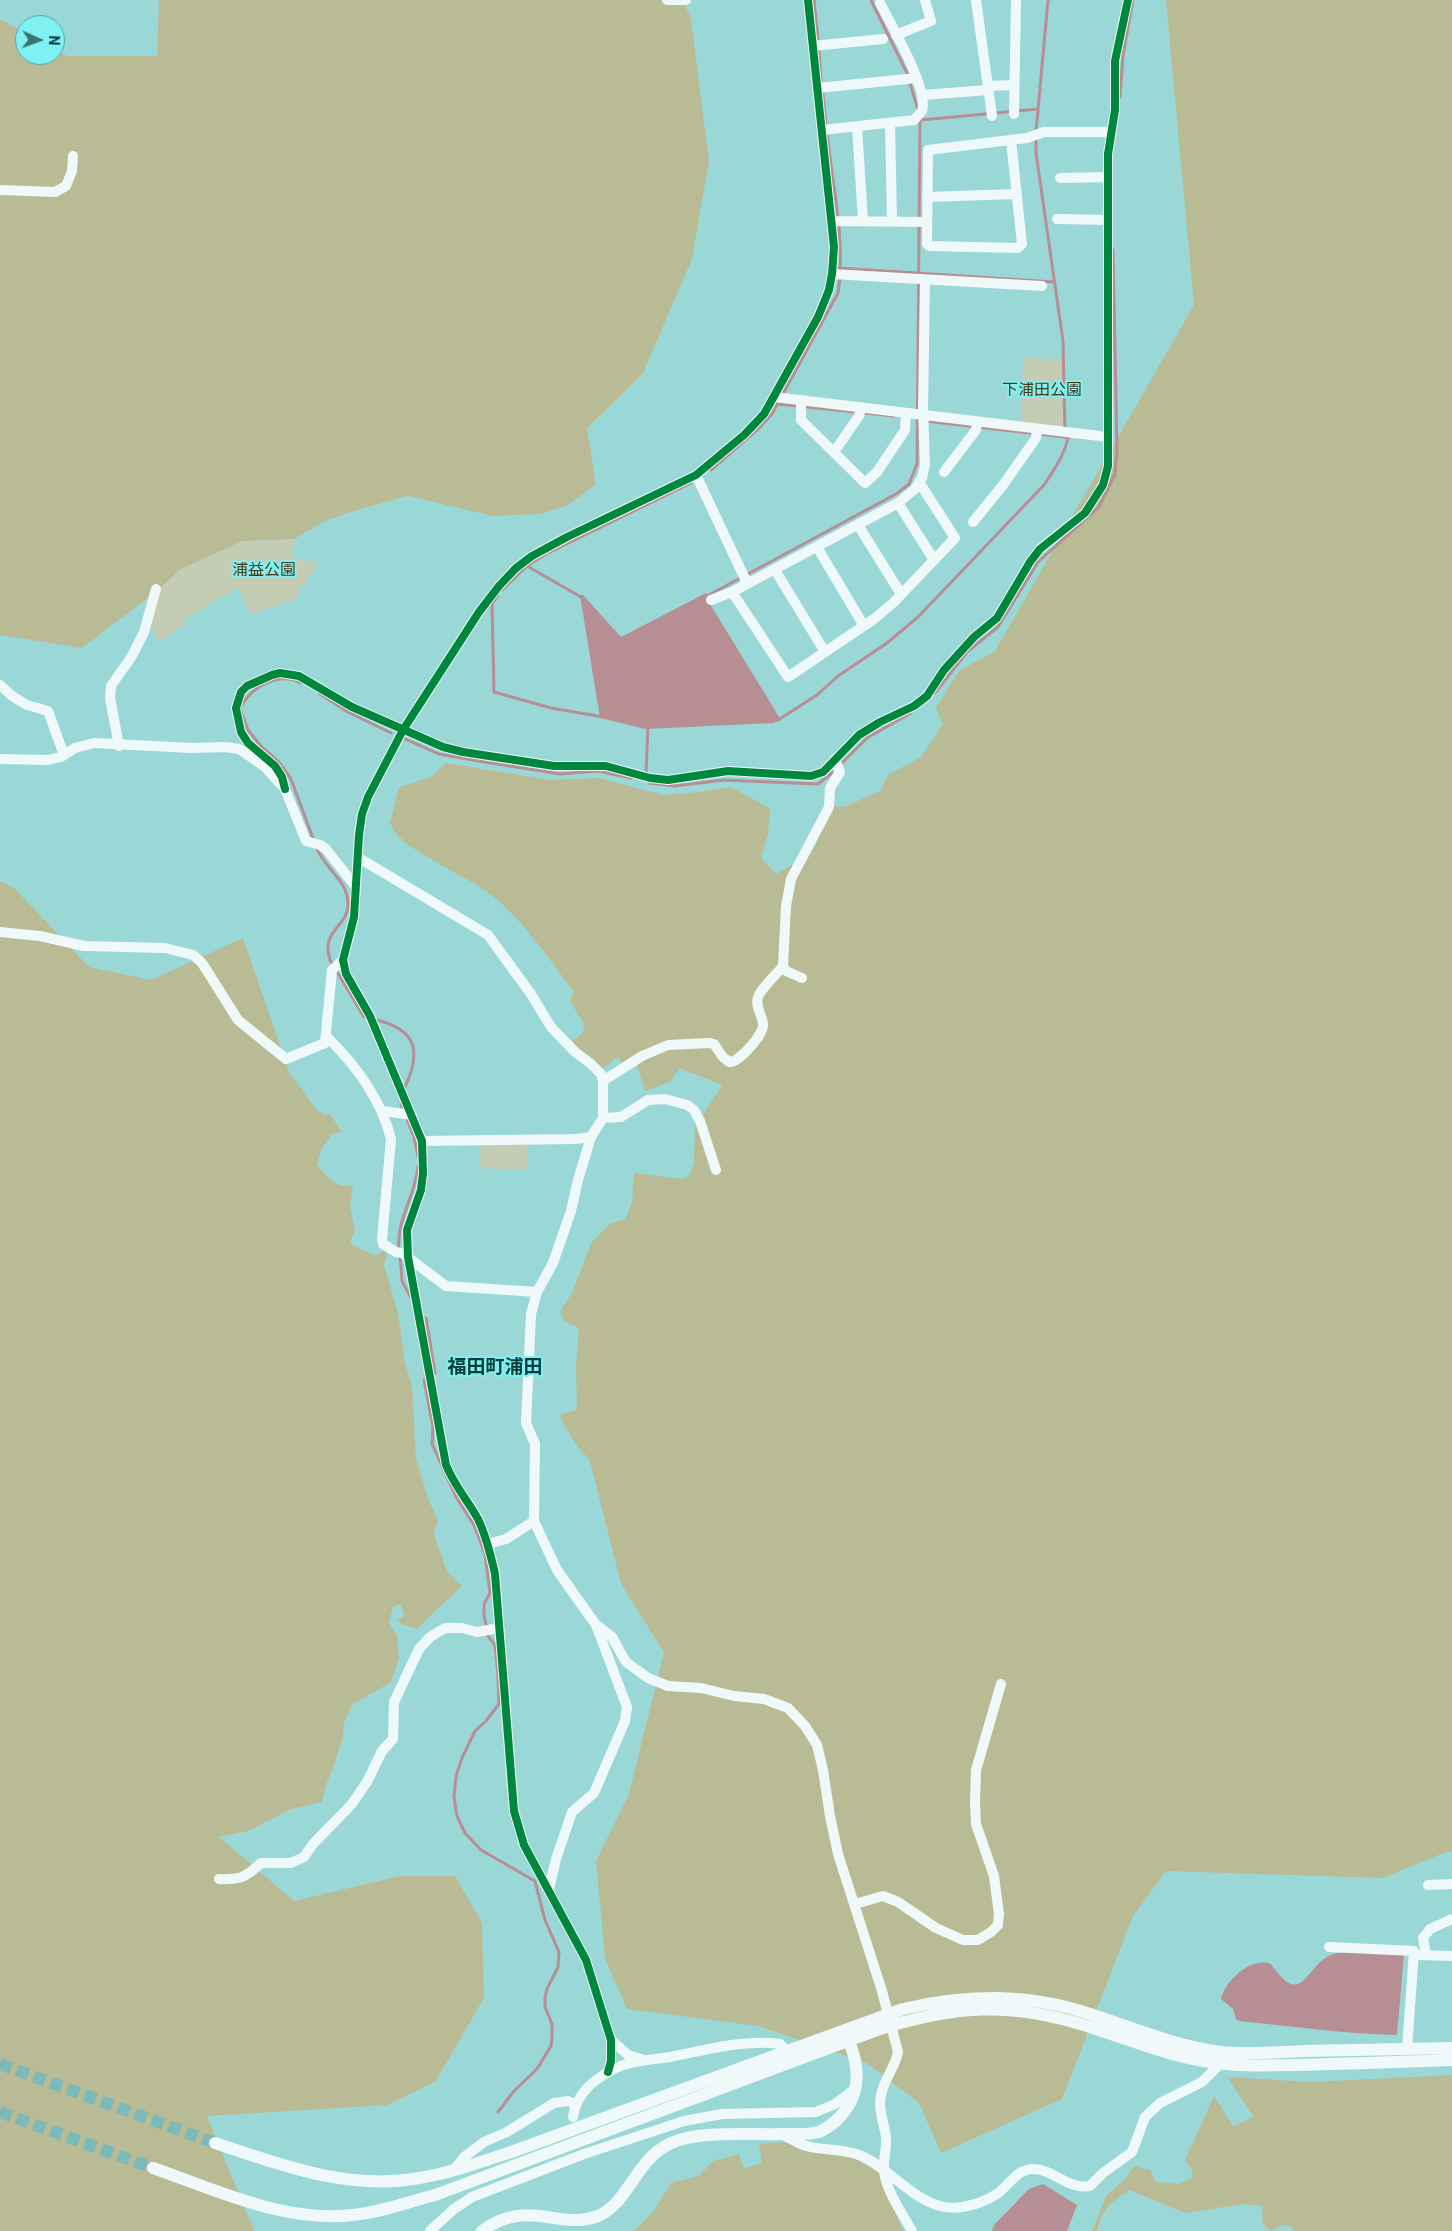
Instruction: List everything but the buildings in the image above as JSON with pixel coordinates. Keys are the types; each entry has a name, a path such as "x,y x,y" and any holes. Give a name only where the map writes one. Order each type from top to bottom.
{"street":[{"path":"667,0 686,0"},
{"path":"0,932 40,936 84,946 165,948 193,955 202,963 238,1020 286,1059 325,1043 337,965 354,917 362,814 368,797 403,730 479,612 516,568 532,556 696,475 744,435 778,398 818,318 837,274 834,247 835,221 822,130 808,0"},
{"path":"896,35 931,21 925,0"},
{"path":"976,0 990,87 992,114"},
{"path":"1014,112 1016,0"},
{"path":"355,886 326,849 304,838 282,777 275,766 248,743 241,732 236,708 241,692 247,686 272,675 290,674 299,676 352,707 443,747 463,752 554,766 606,766 650,778 668,780 728,771 811,776 823,772 859,735 880,722 914,706 927,696 950,663 974,636 997,618 1030,562 1040,549 1085,513 1094,501 1108,466 1108,154 1115,110 1114,61 1128,0"},
{"path":"822,130 914,120 919,114 923,95 912,79 896,35 880,3"},
{"path":"813,46 883,40"},
{"path":"818,88 912,79"},
{"path":"923,95 1014,85"},
{"path":"890,123 892,222"},
{"path":"857,127 863,221"},
{"path":"1011,140 1022,244 1018,248 929,246 923,222 928,197 928,150 1011,140 1035,135 1111,132"},
{"path":"0,190 55,192 66,186 72,171 73,156"},
{"path":"1060,178 1108,177"},
{"path":"928,197 1016,194"},
{"path":"1057,219 1108,220"},
{"path":"835,221 923,222"},
{"path":"837,274 1042,286"},
{"path":"711,600 732,592 744,578 775,570 910,496 919,482 925,465 915,417 921,279"},
{"path":"778,398 801,404 1036,432 1065,432 1108,437"},
{"path":"801,404 802,420 865,482 877,472 915,417"},
{"path":"834,452 860,411"},
{"path":"944,472 977,425"},
{"path":"973,522 1004,485 1036,432"},
{"path":"696,475 744,578"},
{"path":"732,592 788,677 864,626 901,594 956,538 919,482"},
{"path":"898,503 934,560"},
{"path":"858,525 901,594"},
{"path":"817,547 864,626"},
{"path":"775,570 825,652"},
{"path":"119,746 110,698 111,686 132,656 144,632 156,589"},
{"path":"0,685 12,696 27,705 48,711 64,755"},
{"path":"0,759 48,760 64,755 86,744 192,748 209,746 239,749 265,767 285,789"},
{"path":"802,978 786,971 783,966 788,892 791,879 828,807 830,788 840,772 835,759"},
{"path":"359,858 488,935 531,994 551,1027 575,1052 601,1074 603,1081 603,1118 592,1137 578,1180 571,1211 553,1263 537,1292 531,1314 526,1423 535,1444 534,1521 557,1570 596,1625 626,1700 625,1721 594,1792 572,1812 556,1859 549,1889"},
{"path":"337,965 346,974 371,1019 403,1092 407,1115 422,1141 423,1173 421,1190 407,1230 402,1254 430,1376 446,1466 478,1519 488,1544 495,1574 491,1630 514,1811 524,1845 586,1960 611,2040 612,2053 608,2072"},
{"path":"603,1081 642,1056 668,1045 710,1043 714,1044 722,1056 729,1062 739,1060 762,1034 763,1024 757,1003 758,996 783,966"},
{"path":"326,1036 346,1055 383,1110 391,1139 382,1239 384,1244 402,1254 446,1286 537,1292"},
{"path":"603,1118 621,1117 648,1100 665,1099 687,1105 694,1110 700,1121 716,1170"},
{"path":"383,1110 407,1115"},
{"path":"422,1141 575,1139 592,1137"},
{"path":"488,1544 506,1540 534,1521"},
{"path":"596,1625 612,1637 626,1662 648,1678 668,1686 702,1688 734,1696 764,1699 788,1708 817,1745 838,1854 882,1991 898,2052 881,2096 881,2117 886,2140 884,2172 894,2199 912,2231"},
{"path":"219,1879 234,1880 248,1876 261,1863 291,1863 304,1857 313,1844 351,1805 367,1782 382,1751 393,1739 394,1702 420,1648 430,1636 445,1628 491,1630"},
{"path":"855,1904 883,1896 898,1902 936,1928 963,1940 978,1940 998,1925 999,1914 994,1876 976,1824 975,1803 976,1770 1001,1684"},
{"path":"1428,1884 1452,1884"},
{"path":"1426,1955 1423,1938 1430,1929 1452,1919"},
{"path":"1330,1947 1414,1951 1407,2049"},
{"path":"1413,1962 1419,1956 1452,1956"},
{"path":"153,2168 283,2212 351,2216 381,2211 438,2194 846,2036 904,2009 931,2002 984,1996 1052,2003 1089,2013 1221,2058 1306,2064 1452,2060"},
{"path":"215,2143 311,2173 373,2182 417,2179 453,2171 555,2136 786,2050 846,2036"},
{"path":"482,2231 500,2220 512,2216 540,2216 581,2221 604,2213 615,2203 647,2160 657,2151 680,2139 719,2135 806,2134 826,2128 844,2112 855,2089 857,2072 855,2060 846,2036"},
{"path":"611,2040 628,2055 644,2061"},
{"path":"573,2117 575,2104 588,2087 608,2072 644,2061 748,2042 780,2044 786,2050"},
{"path":"782,2134 804,2145 858,2155 872,2161 884,2172 929,2202 958,2208 978,2204 998,2193 1018,2173 1032,2168 1051,2173 1079,2186 1090,2186 1132,2152 1145,2117 1160,2102 1202,2082 1221,2058 1452,2048"},
{"path":"430,2231 454,2209 472,2197 583,2152 684,2121 713,2115 816,2112 836,2104 855,2089"},
{"path":"453,2171 464,2157 484,2142 507,2132 554,2103 568,2101 575,2104"}],"green space":[{"path":"159,0 683,0 691,19 709,161 692,259 643,373 587,428 596,484 568,505 540,514 493,516 408,496 353,511 323,522 294,539 242,541 179,570 159,589 82,648 0,635 0,19 15,27 15,65 65,65 65,55 157,56"},
{"path":"1166,0 1452,0 1452,1852 1446,1852 1383,1878 1166,1871 1133,1916 1062,2099 941,2153 919,2103 867,2063 758,2026 627,2009 605,1958 596,1861 629,1794 664,1652 621,1584 590,1461 573,1440 559,1415 577,1410 576,1367 579,1328 564,1321 560,1312 573,1291 591,1243 611,1223 626,1219 632,1201 634,1173 683,1179 690,1175 694,1162 695,1126 722,1086 680,1068 670,1082 645,1091 635,1059 623,1064 618,1057 602,1069 571,1043 583,1032 584,1024 570,1001 574,992 524,927 489,893 410,846 399,836 390,823 399,787 431,777 446,763 550,780 599,778 663,795 730,787 770,808 768,834 761,858 776,874 811,854 833,806 844,807 880,791 888,775 921,757 943,724 936,708 959,671 995,651 1194,305"},
{"name":"下浦田公園","path":"1023,358 1063,359 1063,429 1021,423"},
{"name":"浦益公園","path":"294,539 292,557 319,563 303,586 299,585 298,599 251,614 238,587 185,619 184,624 160,642 149,626 159,589 179,570 242,541"},
{"path":"0,881 14,888 89,967 151,980 243,938 290,1074 316,1109 324,1115 330,1114 342,1132 333,1133 322,1148 317,1164 327,1177 336,1183 347,1186 353,1185 350,1207 355,1232 349,1243 375,1256 383,1251 387,1253 384,1265 398,1313 405,1363 412,1386 416,1459 429,1501 438,1520 434,1534 447,1572 462,1586 418,1629 403,1625 397,1621 404,1616 401,1603 393,1607 389,1624 397,1635 399,1658 391,1682 352,1705 344,1723 343,1737 322,1802 291,1809 248,1831 219,1837 294,1901 400,1876 455,1876 482,1923 484,1998 435,2082 387,2105 207,2116 254,2231 0,2231"},
{"path":"481,1142 529,1142 526,1170 480,1168"},
{"path":"1452,2075 1452,2231 1293,2231 1292,2227 1282,2225 1271,2231 1263,2224 1262,2206 1244,2204 1185,2213 1129,2190 1108,2207 1099,2223 1097,2231 1092,2231 1106,2196 1127,2177 1134,2166 1150,2170 1156,2182 1178,2184 1192,2178 1192,2170 1185,2160 1214,2096 1233,2126 1254,2117 1227,2077 1311,2082"},
{"path":"787,2142 856,2159 880,2173 903,2231 634,2231 653,2212 671,2183 699,2176 713,2161 739,2154 744,2168 762,2163 759,2144"}],"shaded area":[{"path":"706,593 710,596 710,604 781,720 773,723 646,729 600,718 580,595 583,595 621,637"},
{"path":"1335,1953 1404,1955 1397,2035 1239,2021 1236,2019 1233,2009 1221,1999 1223,1992 1233,1978 1247,1967 1255,1964 1263,1962 1271,1964 1290,1984 1297,1984 1304,1980 1324,1959"},
{"path":"1043,2184 1077,2205 1067,2231 992,2231 994,2225 1029,2189"}],"waterway":[{"path":"814,0 818,39"},
{"path":"871,0 907,73 918,110"},
{"path":"1036,132 1048,0"},
{"path":"1120,97 1123,55 1133,0"},
{"path":"819,51 821,81"},
{"path":"823,94 826,125"},
{"path":"921,120 1038,109"},
{"path":"707,596 896,494 909,484 917,464 920,116"},
{"path":"711,470 759,428 772,414 838,293 840,273 839,232 827,132"},
{"path":"778,720 817,695 838,676 887,643 918,617 1044,485 1064,451 1068,438 1065,437 1063,341 1036,153 1036,138"},
{"path":"935,693 967,652 998,627 1038,562 1099,507 1115,474 1117,450 1113,250"},
{"path":"839,268 1054,282"},
{"path":"778,404 894,416"},
{"path":"925,421 1065,437"},
{"path":"502,590 527,566 546,554 691,483"},
{"path":"527,566 581,597"},
{"path":"498,595 492,604 494,692 551,708 603,717"},
{"path":"301,683 283,679 266,683 251,694 240,708 248,730 261,746 278,761 291,779 314,841"},
{"path":"320,694 348,712 391,733"},
{"path":"843,762 867,738 911,713"},
{"path":"646,773 648,727"},
{"path":"403,738 439,754 478,761 560,774 598,771 631,778"},
{"path":"649,783 675,786 724,780 818,784 832,773"},
{"path":"316,847 344,888 348,904 344,918 329,942 330,960 364,1017 367,1017"},
{"path":"373,1019 388,1023 399,1029 412,1044 414,1053 413,1064 404,1089"},
{"path":"401,1104 414,1137 418,1157"},
{"path":"399,1249 400,1228 414,1187 418,1166"},
{"path":"400,1255 402,1281 410,1296"},
{"path":"426,1318 435,1373 432,1375"},
{"path":"427,1378 424,1380 433,1427 432,1444 456,1497 474,1525 485,1554 490,1593 484,1604 484,1615 488,1636 495,1645 498,1676 499,1704 486,1721 475,1731 456,1776 454,1797 457,1816 465,1833 481,1850 535,1881 545,1920 559,1952 558,1967 545,1997 545,2007 552,2024 551,2046 537,2069 514,2091 498,2112"}],"tunnel":[{"path":"0,2064 215,2143"},
{"path":"0,2112 153,2168"}],"cycle path":[{"path":"608,2072 611,2061 611,2040 586,1960 524,1845 514,1811 495,1574 486,1539 478,1519 446,1465 408,1257 407,1230 421,1190 423,1173 422,1141 370,1016 346,974 343,960 354,917 359,835 362,814 368,797 403,730 479,612 516,568 532,556 567,537 696,475 744,435 764,414 818,317 829,290 834,247 808,0"},
{"path":"285,789 282,777 275,766 248,743 241,732 236,708 241,692 247,686 280,673 299,676 352,707 443,747 463,752 554,766 606,766 650,778 668,780 728,771 811,776 823,772 859,735 880,722 914,706 927,696 944,670 974,637 997,618 1030,562 1040,549 1085,513 1103,485 1108,466 1108,154 1115,110 1115,61 1128,0"}],"district":[{"name":"福田町浦田","path":"495,1368"}]}
